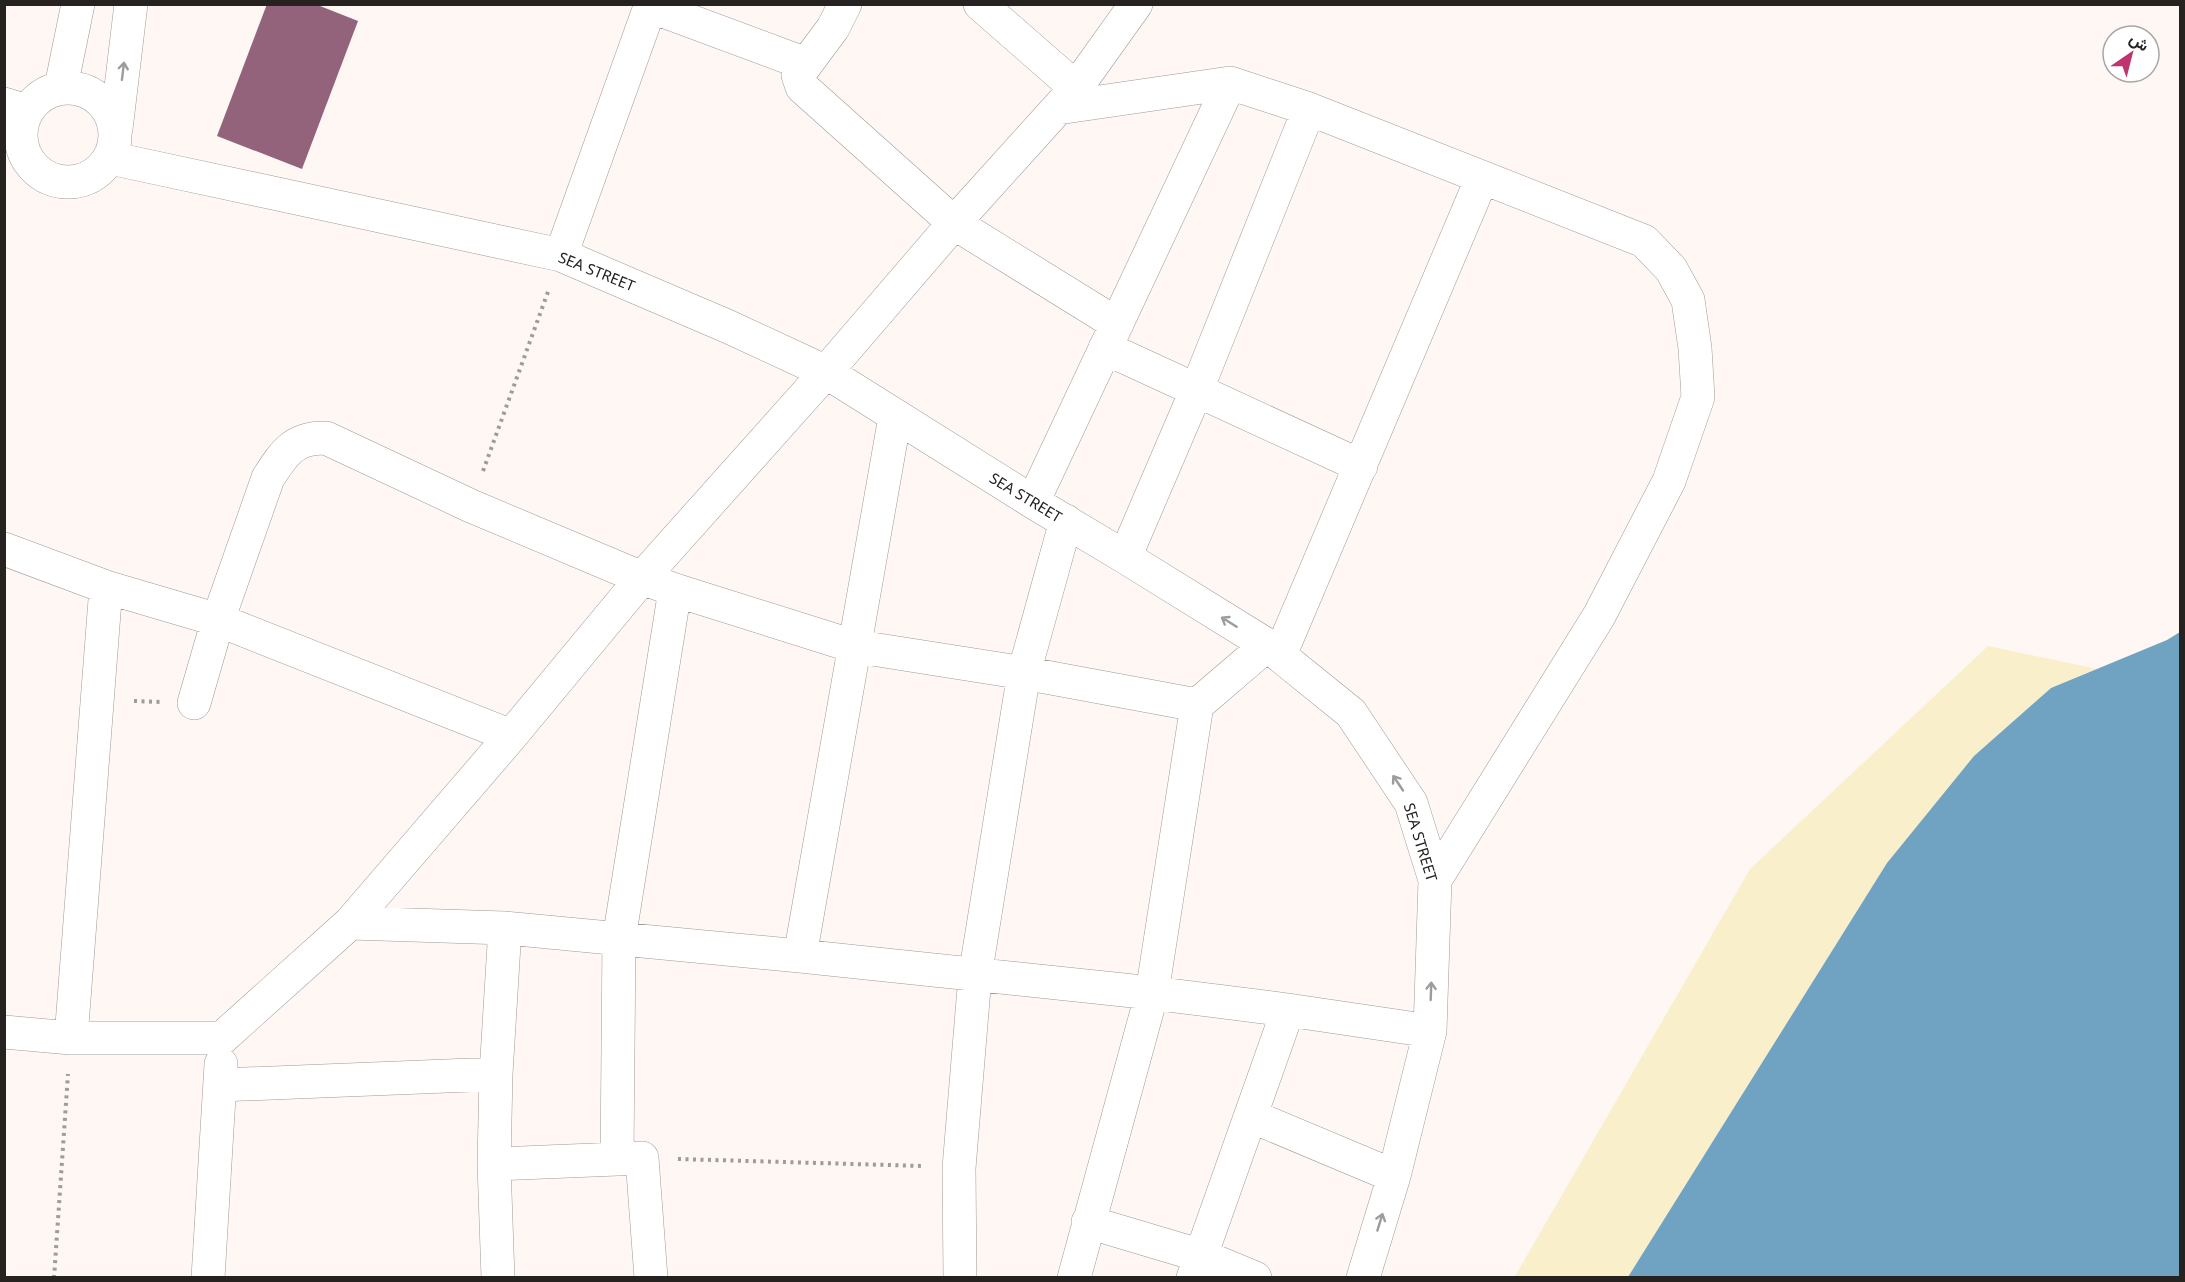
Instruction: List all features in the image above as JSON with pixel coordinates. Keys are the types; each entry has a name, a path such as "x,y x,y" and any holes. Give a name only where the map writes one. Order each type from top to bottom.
{"street":[{"path":"61,87 78,4"},
{"path":"18,114 25,155 33,167 45,176 60,181 74,182 88,178 101,170 113,144 131,4"},
{"path":"845,4 833,28 798,75 802,87 954,223 1111,336 1197,389 1361,466"},
{"path":"980,4 1067,98"},
{"path":"4,1032 71,1038 222,1038 350,923 511,736 642,578 1067,98 1136,4"},
{"path":"561,255 650,5 806,64"},
{"path":"1067,98 1230,83 1310,110 1644,241 1671,269 1688,300 1695,348 1698,397 1669,482 1599,616 1435,880"},
{"path":"1032,502 1230,83"},
{"path":"4,154 18,114 48,91 61,87 78,88 92,93 104,102 112,115 113,144"},
{"path":"1125,557 1197,389 1310,110"},
{"name":"SEA STREET","path":"113,144 561,255 729,327 826,372 1032,502 1125,557 1274,650 1351,713 1411,803 1435,880 1430,1031 1394,1176 1363,1278"},
{"path":"1074,1278 1152,993 1197,705 1274,650 1361,466 1482,178"},
{"path":"800,956 895,417"},
{"path":"194,703 218,620 268,478 281,458 295,445 309,438 326,438 471,506 642,578 675,591 853,646 1024,673 1197,705"},
{"path":"960,1278 959,1167 975,976 1024,673 1065,521"},
{"path":"4,549 106,587 218,620 511,736"},
{"path":"71,1038 106,587"},
{"path":"651,1278 630,1159 619,939 675,591"},
{"path":"350,923 505,928 800,956 1152,993 1430,1031"},
{"path":"498,1278 494,1164 496,1074 505,928"},
{"path":"1198,1267 1288,1010"},
{"path":"208,1278 222,1038"},
{"path":"221,1085 496,1074"},
{"path":"1251,1116 1394,1176"},
{"path":"494,1164 630,1159"},
{"path":"1088,1222 1198,1267 1256,1278"}],"path":[{"path":"471,506 561,255"},
{"path":"98,699 194,703"},
{"path":"54,1278 71,1038"},
{"path":"630,1159 959,1167"}],"sand":[{"path":"1988,646 2097,669 2051,688 1974,756 1887,863 1628,1277 1514,1278 1750,869"}],"water":[{"path":"2180,632 2180,1277 1628,1277 1887,863 1974,756 2051,688 2167,640"}],"building":[{"path":"267,4 315,4 358,21 302,169 217,136"}]}
